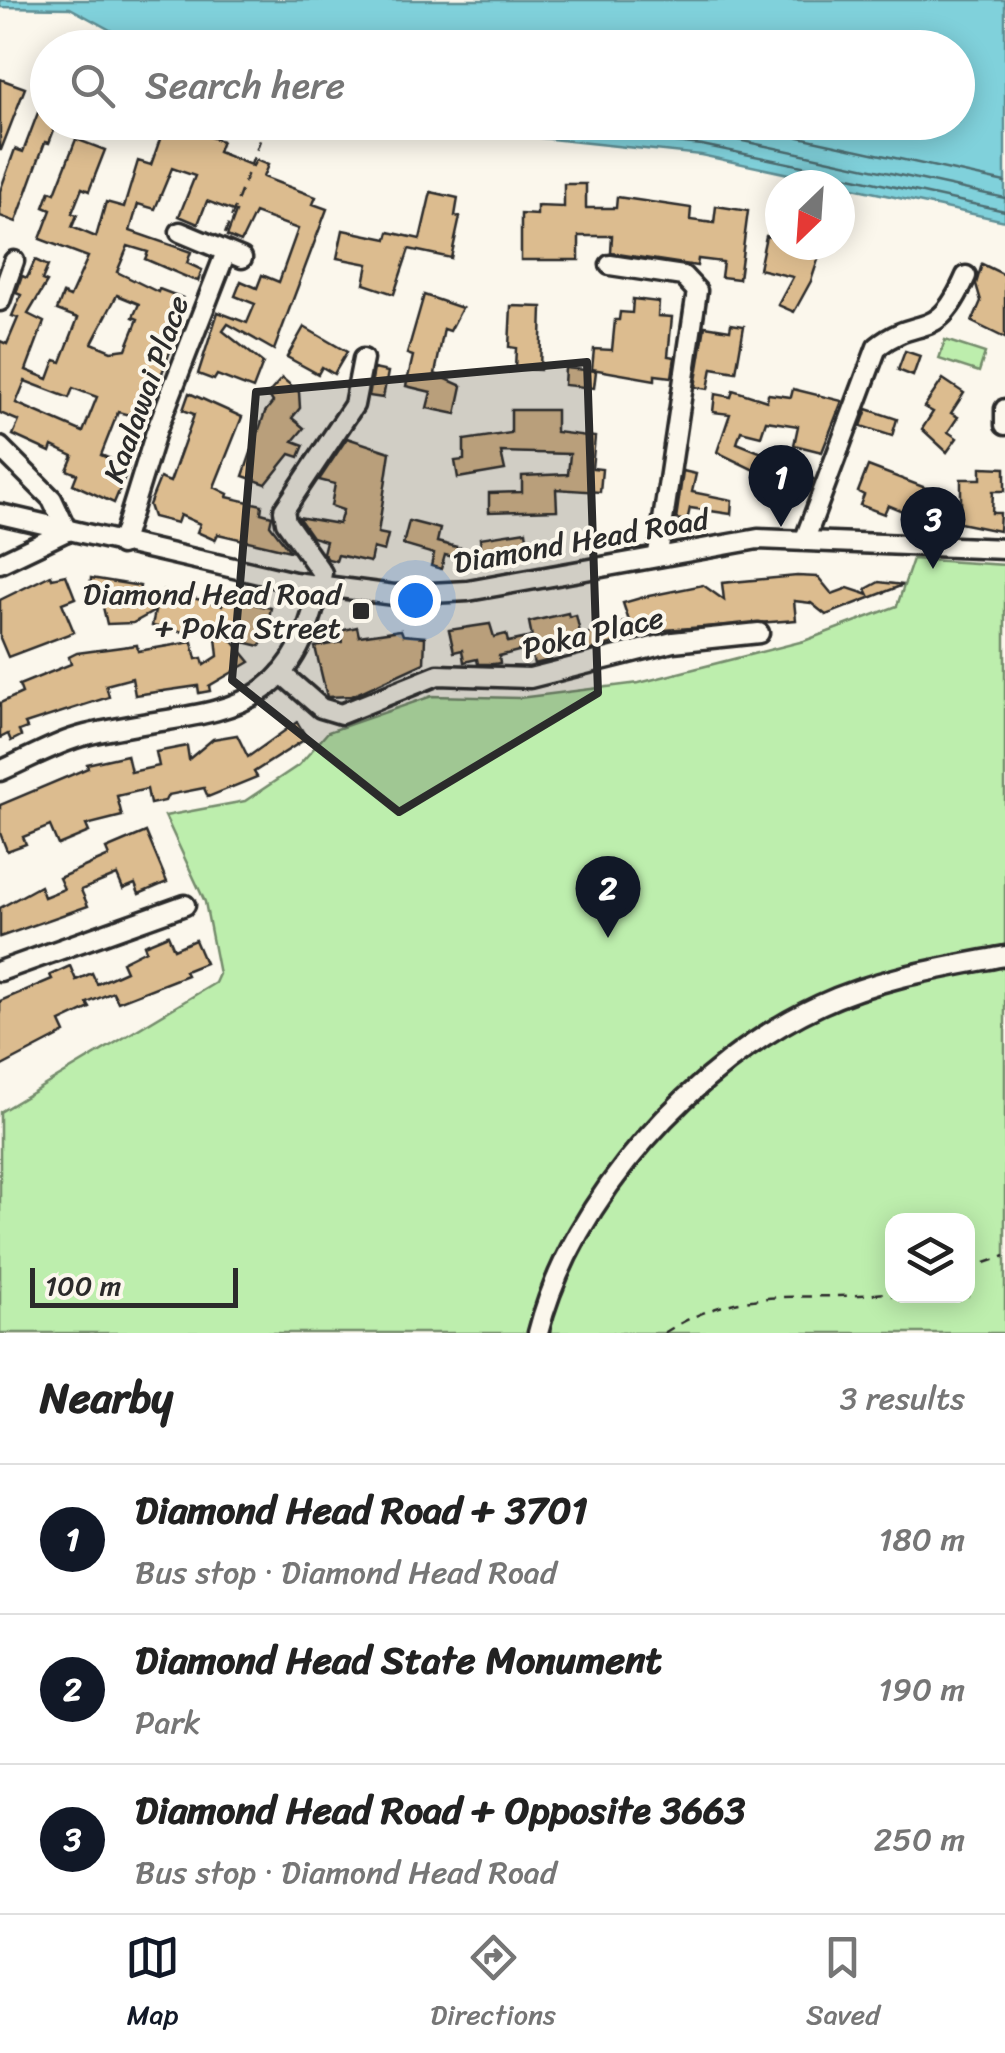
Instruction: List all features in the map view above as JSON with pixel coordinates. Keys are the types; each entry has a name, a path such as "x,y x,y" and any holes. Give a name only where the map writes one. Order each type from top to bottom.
{"street":[{"path":"180,232 229,253"},
{"name":"Kaalawai Place","path":"121,545 156,432 229,253"},
{"path":"0,301 14,261"},
{"path":"610,265 683,276 697,291 658,554"},
{"path":"805,539 877,348 940,318 953,306 966,276"},
{"path":"0,771 81,736 228,708 281,674 310,629 320,567 286,522 284,510 348,416 358,394 364,359"},
{"path":"1005,409 1005,425"},
{"path":"0,447 52,499 68,531 0,563"},
{"name":"Diamond Head Road","path":"0,514 121,545 319,586 394,595 447,594 735,540 805,539 1005,549"},
{"name":"Poka Place","path":"281,674 320,708 341,714 438,675 530,678 673,642 760,633"},
{"path":"0,970 64,944 185,906"},
{"path":"538,1333 562,1268 634,1151 721,1067 771,1030 869,986 1005,956"}],"path":[{"path":"229,253 261,140"},
{"path":"975,1267 1005,1256"},
{"path":"664,1333 701,1309 754,1297 885,1292"}],"highlighted area":[{"path":"587,362 598,693 399,812 232,680 256,392"}],"green space":[{"path":"945,340 985,353 979,372 939,359"},
{"path":"913,559 1005,565 1005,1333 0,1333 0,1112 215,983 219,974 205,902 165,816 245,801 299,765 328,732 432,696 519,698 639,683 804,641 897,606"}],"water":[{"path":"0,0 1005,0 1005,221 855,188 855,170 770,170 701,155 560,140 975,140 975,30 110,30 70,8 0,7"}],"building":[{"path":"0,79 25,88 1,150 0,150"},
{"path":"30,134 30,140 50,140 45,142 16,222 0,216 0,191 15,149 23,152"},
{"path":"76,140 105,150 89,191 82,188 72,213 77,215 72,227 96,237 106,202 124,207 138,161 151,165 160,140 219,140 222,141 218,152 253,166 256,160 268,165 263,177 316,197 313,204 327,209 274,350 228,324 223,331 263,363 253,389 217,375 214,380 198,374 218,312 247,323 255,304 235,296 241,281 257,288 262,275 279,282 298,229 255,213 241,242 227,236 236,212 207,201 198,224 179,216 195,176 172,168 155,209 138,204 130,231 191,252 187,263 202,270 198,281 191,279 145,259 148,252 128,246 117,272 158,292 159,289 183,298 174,320 181,322 145,419 118,412 101,455 129,467 114,503 73,484 77,474 67,470 73,456 52,446 50,452 13,435 19,421 0,413 0,341 7,344 18,318 12,316 21,295 16,293 22,276 27,278 35,260 48,266 42,280 47,282 28,314 44,322 26,370 48,379 55,360 61,362 78,318 57,310 63,294 70,297 88,257 40,239 51,210 44,207 50,191 55,193","holes":["117,295 139,304 133,317 138,319 126,349 111,351 92,343","25,381 69,398 73,388 97,397 83,432 16,403"]},
{"path":"564,184 586,184 586,208 616,208 617,197 691,208 690,220 714,223 716,206 748,211 739,279 721,277 723,262 698,259 697,266 611,253 612,236 579,236 579,260 521,260 521,214 537,215 537,206 564,207"},
{"path":"431,192 458,198 455,216 460,217 451,258 409,249 394,294 364,284 368,264 337,258 343,230 387,239 389,232 420,239"},
{"path":"765,241 765,260 818,260 794,312 778,305 793,277 759,269"},
{"path":"982,264 1005,275 1005,338 972,322 981,301 976,284"},
{"path":"424,295 462,308 450,331 444,329 435,374 462,386 456,414 427,408 431,392 406,386 413,356 407,354"},
{"path":"633,299 659,302 658,316 672,317 668,356 675,357 672,377 655,375 655,380 592,369 594,349 612,350 615,320 619,320 620,312 632,313"},
{"path":"511,306 542,307 540,370 515,369 516,348 509,347"},
{"path":"731,324 744,326 736,372 712,368 708,389 695,387 705,326 730,330"},
{"path":"304,327 347,352 334,374 322,367 318,374 287,357"},
{"path":"905,351 920,356 913,376 898,370"},
{"path":"565,368 596,371 594,388 564,385"},
{"path":"374,369 388,372 383,398 369,396"},
{"path":"282,378 299,392 300,408 292,418 304,428 293,441 304,445 299,457 290,454 266,484 243,476 265,412 273,402 268,394"},
{"path":"943,379 964,393 951,413 958,417 948,432 957,438 947,452 922,429 933,412 924,407"},
{"path":"793,389 842,401 822,452 794,445 798,426 766,421 761,436 741,431 737,443 805,470 803,475 813,479 806,495 717,452 730,414 713,412 715,394 731,397 733,390 767,401 768,394 791,397"},
{"path":"189,393 242,417 214,487 227,497 262,505 261,513 272,516 270,525 290,551 218,534 215,540 197,532 200,524 180,515 177,523 153,517 149,505 160,478 170,482 193,418 194,414 183,410"},
{"path":"867,409 897,419 892,436 861,426"},
{"path":"511,410 556,410 556,432 595,437 592,468 602,469 600,492 556,489 557,510 489,512 489,493 522,492 522,476 568,474 570,454 501,452 505,470 458,478 455,461 464,460 464,440 511,433"},
{"path":"347,438 390,452 378,533 388,535 384,551 373,548 370,562 338,555 336,561 328,559 323,553 326,541 312,537 298,517 339,524 343,510 331,506 335,484 319,480"},
{"path":"868,466 939,493 930,525 910,524 910,514 888,505 884,514 860,505 864,495 858,492"},
{"path":"981,467 1005,468 1005,491 993,491 992,513 1000,513 999,531 955,522 956,507 961,507 961,479 981,479"},
{"path":"683,471 696,474 692,492 732,500 731,514 690,508 687,521 676,519"},
{"path":"409,521 440,529 437,542 461,548 458,558 445,555 441,569 431,566 434,554 403,545"},
{"path":"526,531 529,551 482,557 480,538"},
{"path":"51,575 66,575 75,598 62,603 74,632 8,657 0,638 0,600"},
{"path":"818,577 832,594 848,588 869,595 866,589 879,582 903,585 826,615 811,603 794,601 796,620 652,631 588,651 583,635 629,621 623,603 703,585 724,600 722,583"},
{"path":"91,578 140,586 137,602 160,607 163,591 222,605 224,597 271,608 265,636 260,646 231,639 250,662 209,686 210,691 199,693 198,686 135,695 132,678 106,685 109,697 25,724 27,728 19,731 21,736 11,741 8,734 0,738 0,703 22,693 19,685 71,664 69,657 77,653 137,645 138,651 192,642 196,659 202,658 204,665 218,656 216,638 220,637 215,636 216,630 189,625 190,633 152,626 155,611 133,623 107,624 103,607 90,592"},
{"path":"568,613 569,617 576,615 583,645 550,652 551,660 534,664 530,648 499,656 500,663 494,664 478,664 477,659 464,662 462,650 454,652 449,630 490,624 494,637 506,634 508,642 532,637 529,622"},
{"path":"357,627 359,636 401,630 403,635 425,637 424,663 352,696 327,697 315,647 342,642 340,631"},
{"path":"297,722 307,738 254,772 257,777 208,797 204,788 168,795 165,801 150,804 147,789 117,796 122,816 86,825 89,832 58,845 50,826 23,837 26,844 7,851 0,833 0,805 88,768 87,764 127,755 131,772 159,766 156,752 187,746 189,759 213,739 237,735 248,757"},
{"path":"146,832 167,882 139,894 135,884 123,889 117,875 81,890 88,906 0,937 0,908 40,886 44,897 64,889 59,878 109,856 106,849"},
{"path":"168,935 174,949 195,940 205,963 185,971 187,975 118,1002 113,992 87,1003 90,1008 60,1022 65,1033 0,1067 0,1001 52,979 50,975 70,966 76,980 92,973 97,984 126,971 122,962 146,950 144,945"}],"place":[{"name":"Diamond Head Road + 3701","path":"781,527"},
{"name":"Diamond Head Road + Opposite 3663","path":"933,569"},
{"name":"Diamond Head Road + Poka Street","path":"361,611"},
{"name":"Diamond Head State Monument","path":"608,938"}]}
